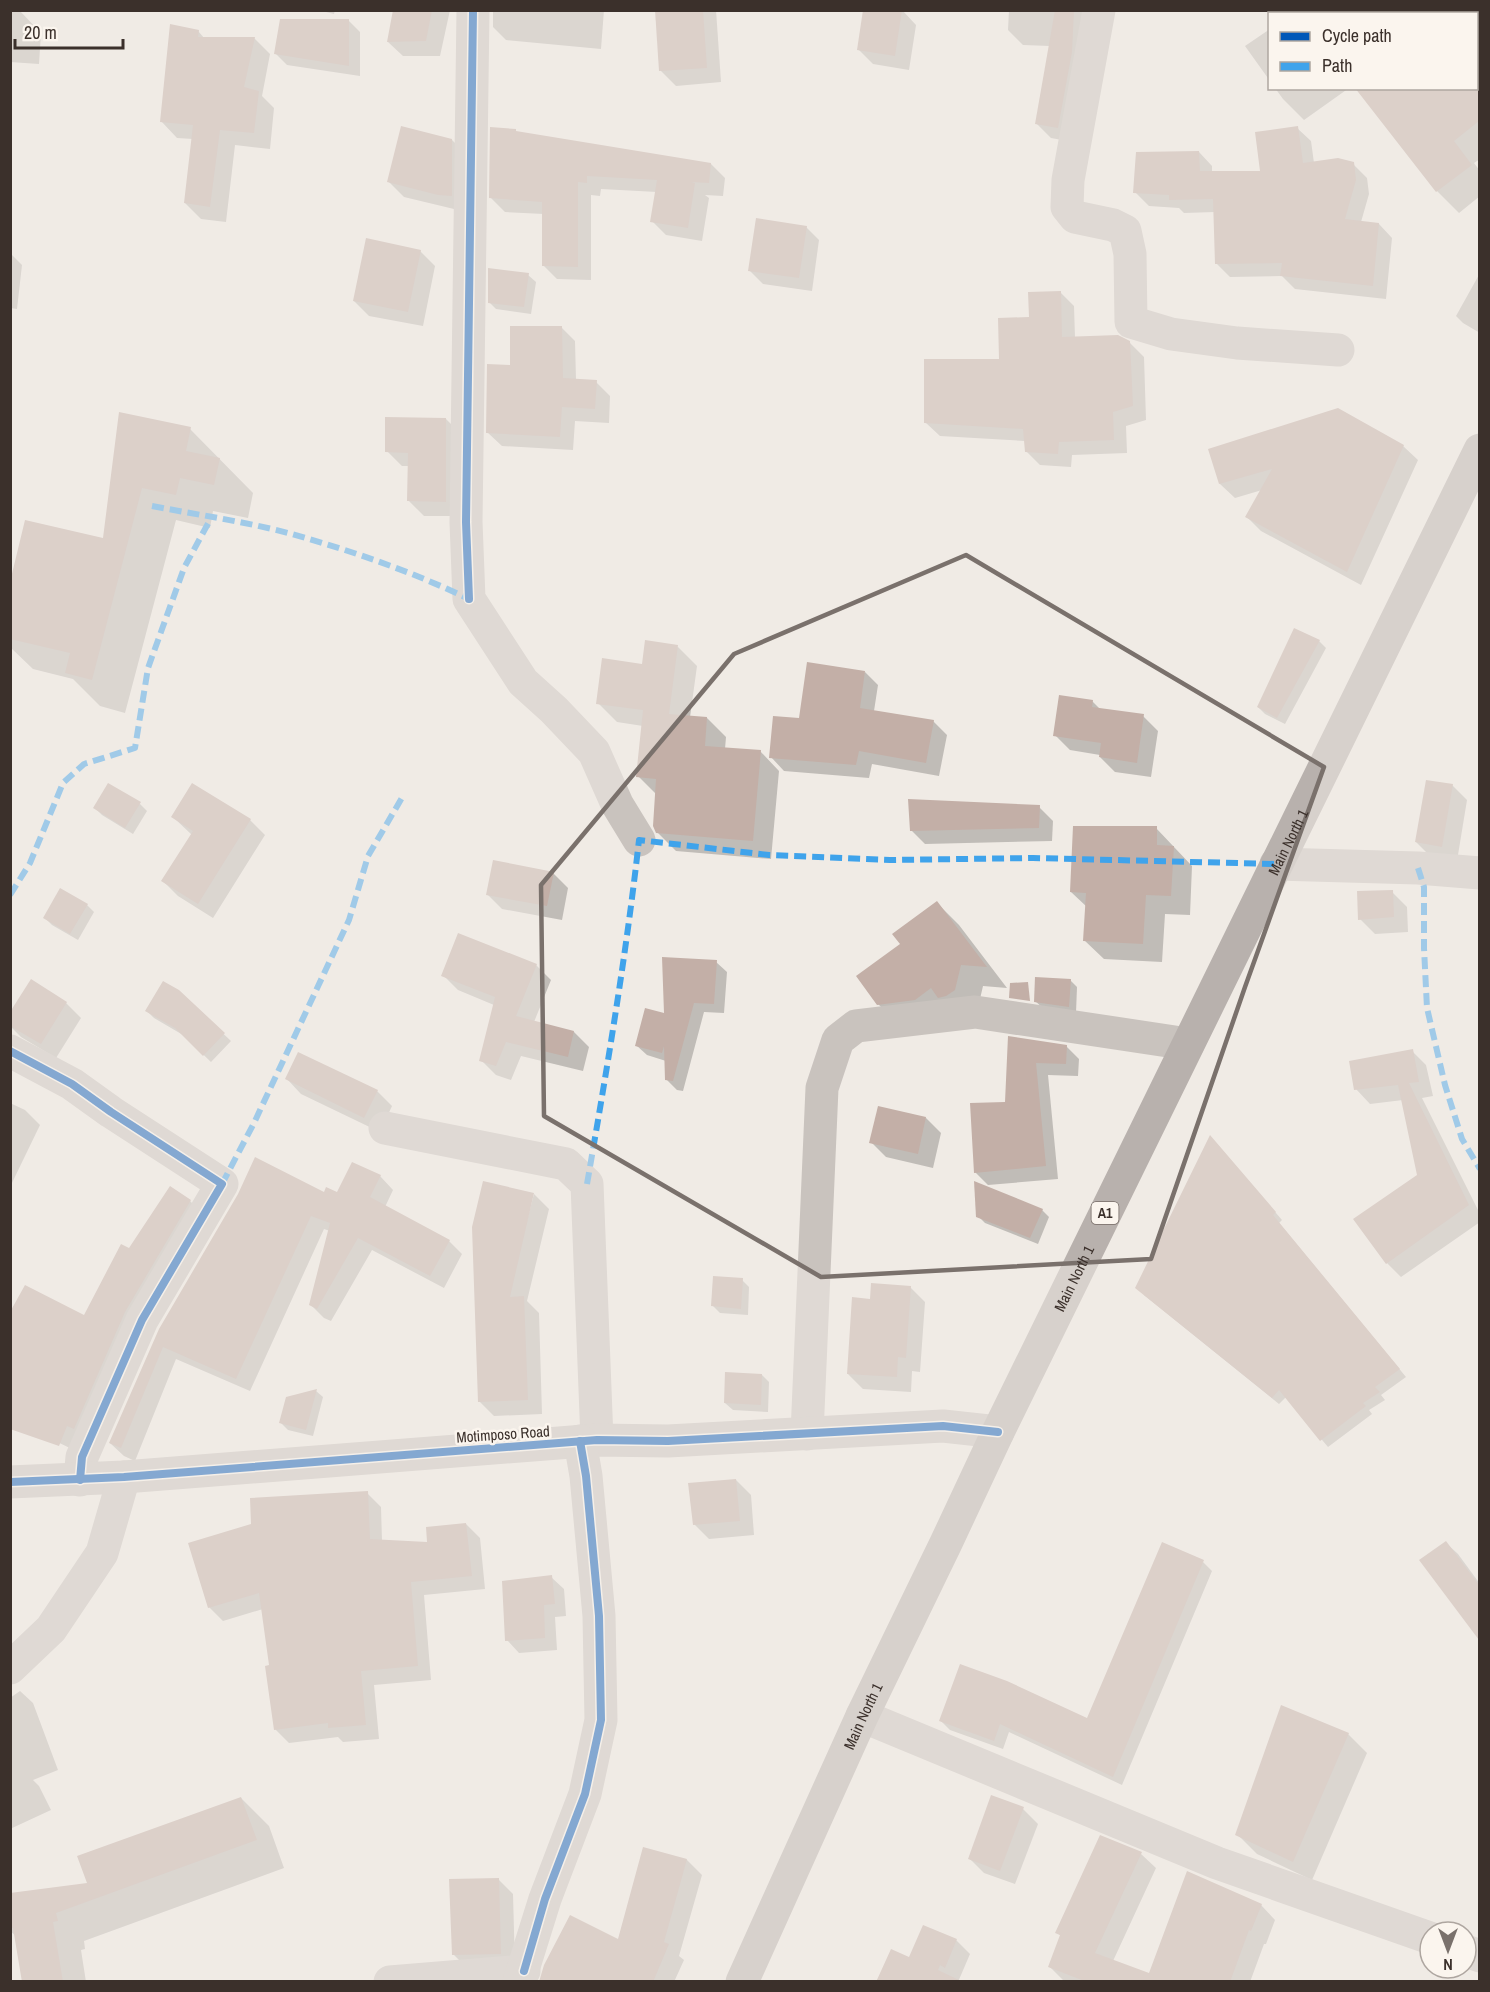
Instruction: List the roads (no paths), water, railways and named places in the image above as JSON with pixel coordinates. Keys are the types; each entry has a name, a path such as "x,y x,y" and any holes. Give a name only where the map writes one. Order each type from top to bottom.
{"main road":[{"name":"Main North 1","path":"742,1982 862,1716 998,1432 1479,450"}],"street":[{"path":"473,10 466,479 470,599 523,682 554,710 594,752 617,804 639,840"},
{"path":"1100,10 1068,180 1067,207 1075,217 1113,225 1125,231 1130,254 1131,322 1171,334 1237,343 1338,350"},
{"path":"1276,864 1418,868 1479,873"},
{"path":"807,1434 822,1088 838,1040 856,1026 975,1012 1188,1044"},
{"path":"10,1051 72,1084 111,1113 222,1184 142,1320 82,1457 80,1480"},
{"path":"384,1128 566,1164 587,1184 589,1441 586,1476 599,1616 601,1720 585,1794 545,1899 522,1976 390,1982"},
{"name":"Motimposo Road","path":"10,1482 124,1477 589,1441 668,1441 943,1426 998,1432"},
{"path":"10,1668 51,1629 102,1553 124,1477"},
{"path":"862,1716 1217,1863 1418,1934"}]}
